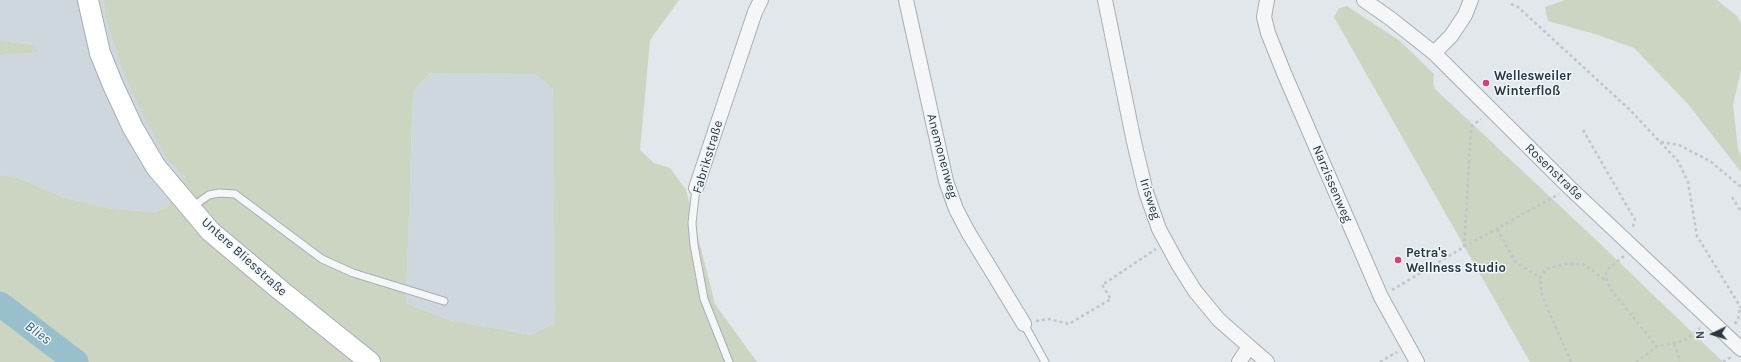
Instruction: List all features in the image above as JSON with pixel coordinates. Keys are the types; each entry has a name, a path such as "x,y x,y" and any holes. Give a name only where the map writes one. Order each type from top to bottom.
{"main road":[{"name":"Untere Bliesstraße","path":"88,0 100,53 113,85 133,128 156,167 190,208 216,236 370,362"}],"street":[{"name":"Fabrikstraße","path":"696,188 755,12 761,0"},
{"name":"Anemonenweg","path":"906,0 941,161 956,209 968,232 1024,324"},
{"name":"Irisweg","path":"1105,0 1134,142 1146,192 1160,229 1178,264 1195,291 1219,320 1267,362"},
{"name":"Narzissenweg","path":"1267,0 1264,17 1268,34 1381,297 1417,362"},
{"name":"Rosenstraße","path":"1364,0 1434,53 1570,188 1741,349"},
{"path":"1434,53 1451,36 1465,15 1471,0"},
{"path":"1239,362 1249,347"}],"lane":[{"name":"Fabrikstraße","path":"696,188 692,223 694,246 704,299 729,362"},
{"path":"190,208 209,195 219,193 235,194 322,259 353,273 444,301"},
{"name":"Anemonenweg","path":"1024,324 1045,362"}],"path":[{"path":"1511,4 1524,11 1630,110 1678,161 1688,182 1692,214 1697,236 1741,308"},
{"path":"1464,247 1471,131 1472,126 1491,110"},
{"path":"1583,130 1635,220 1633,228"},
{"path":"1660,142 1679,145 1710,161 1741,187"},
{"path":"1381,297 1464,247 1570,188"},
{"path":"1732,197 1741,212"},
{"path":"1497,230 1515,261 1540,278"},
{"path":"1024,324 1049,319 1070,324 1111,299 1102,285 1166,241"},
{"path":"1633,248 1610,267 1606,273 1607,281 1612,291 1657,347"},
{"path":"1571,362 1542,296 1540,278 1546,269 1564,264 1583,264 1607,281"},
{"path":"1636,362 1657,347 1674,344 1685,340 1710,320"},
{"path":"1674,344 1679,362"},
{"path":"1380,362 1408,346"}],"shaded area":[{"path":"0,0 104,0 105,15 170,163 185,177 167,207 155,212 112,209 65,198 18,178 0,175 0,55 32,53 33,45 0,41"},
{"path":"430,73 535,74 554,89 555,323 531,335 449,320 406,303 413,92"}],"green space":[{"path":"104,0 679,0 650,40 640,150 654,163 670,168 686,190 715,304 757,362 0,362 0,175 18,178 65,198 112,209 155,212 167,207 185,177 170,163 143,115 122,68 105,15","holes":["430,73 535,74 553,89 555,323 531,335 449,320 406,303 413,92"]},
{"path":"1565,0 1717,0 1737,16 1741,23 1741,70 1733,105 1738,149 1741,156 1741,172 1688,104 1634,48 1598,35 1548,21 1545,7"},
{"path":"1347,6 1400,41 1434,74 1433,82 1435,89 1593,237 1723,362 1530,362 1334,17 1339,8"},
{"path":"0,41 34,45 38,51 33,53 0,55"}],"waterway":[{"name":"Blies","path":"0,304 76,362"}],"place":[{"name":"Wellesweiler Winterfloß","path":"1486,83"},
{"name":"Petra's Wellness Studio","path":"1398,260"}]}
